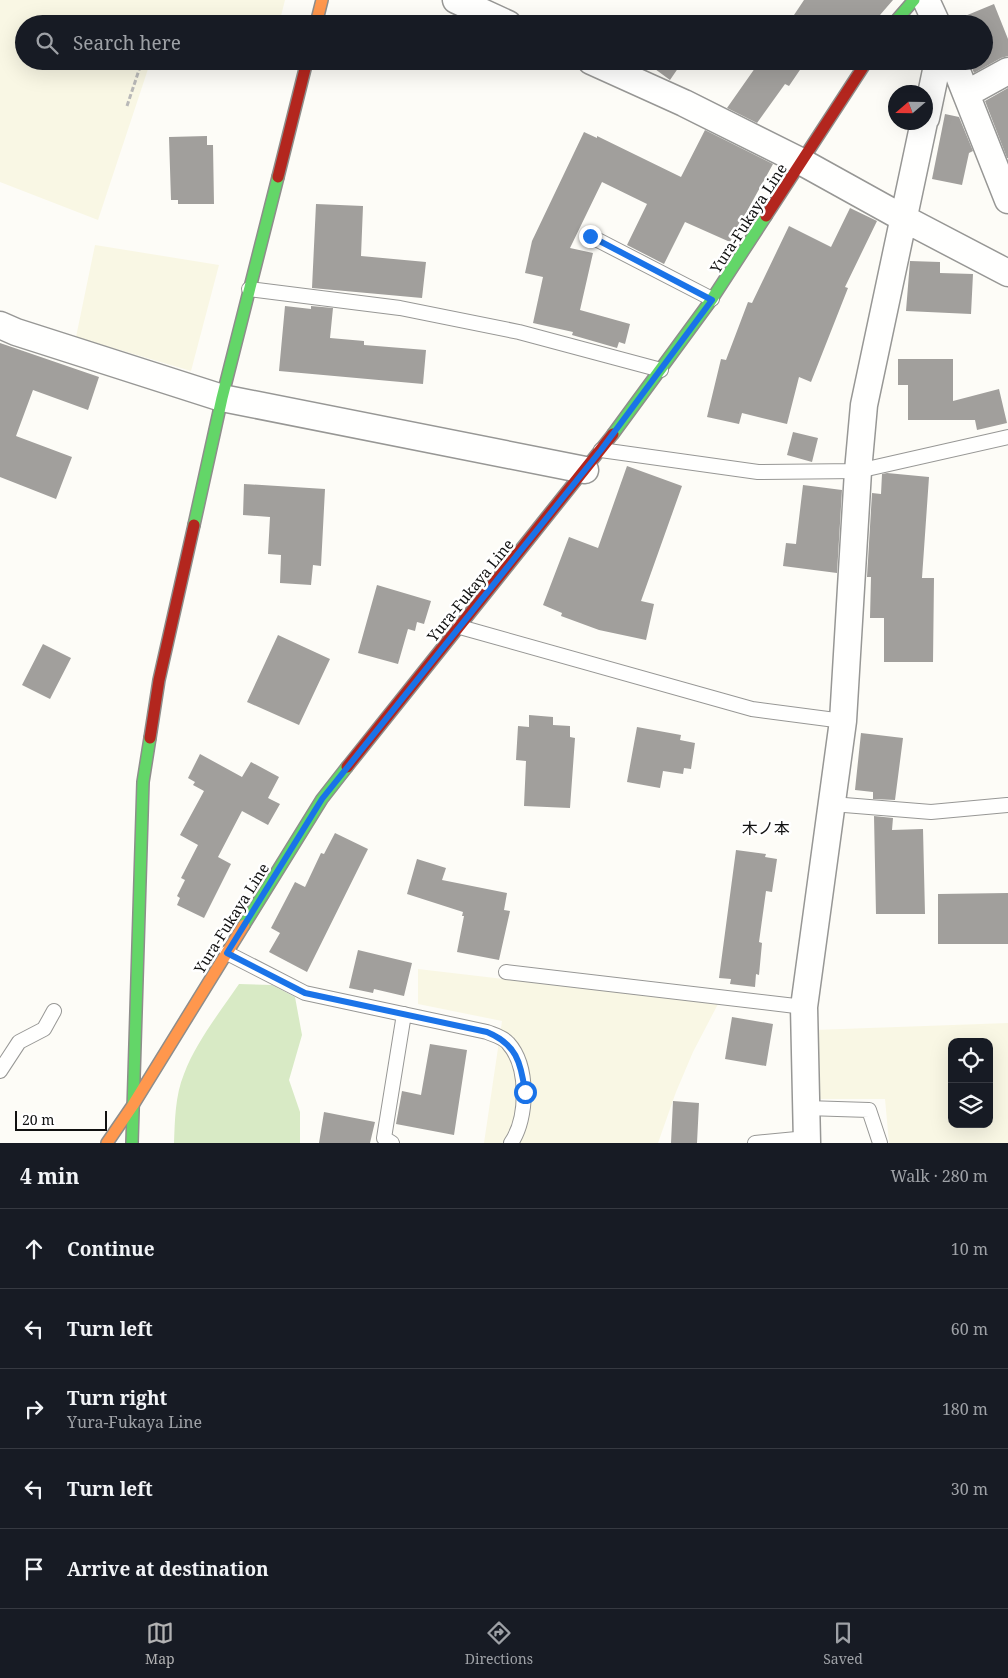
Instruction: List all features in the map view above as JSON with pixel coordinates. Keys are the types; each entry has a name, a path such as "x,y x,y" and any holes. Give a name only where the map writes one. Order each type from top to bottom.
{"main road":[{"path":"318,15 322,0"},
{"path":"901,15 914,0"},
{"path":"132,1143 144,782 160,680 222,398 305,70"},
{"name":"Yura-Fukaya Line","path":"107,1143 133,1105 322,799 601,450 661,370 712,300 861,70"}],"street":[{"path":"456,0 488,15"},
{"path":"926,0 933,15"},
{"path":"611,70 684,103 802,162 1008,273"},
{"path":"933,85 936,70"},
{"path":"957,70 1008,200"},
{"path":"966,94 1008,71"},
{"path":"807,1140 804,1007 843,721 858,471 864,404 922,130"},
{"path":"0,325 16,332 222,398 585,470"}],"lane":[{"path":"590,236 712,300"},
{"path":"249,289 400,308 492,326 661,370"},
{"path":"601,450 758,472 858,471 1008,437"},
{"path":"460,626 752,710 843,721"},
{"path":"832,804 931,812 1006,805"},
{"path":"227,953 305,993 487,1032 507,1042 518,1061 523,1076 525,1092 521,1116 511,1143"},
{"path":"506,972 804,1007"},
{"path":"0,1071 19,1042 44,1029 54,1011"},
{"path":"392,1143 384,1138 404,1014"},
{"path":"806,1108 869,1110 880,1143"},
{"path":"755,1143 807,1140"}],"path":[{"path":"127,106 139,70"}],"shaded area":[{"path":"0,0 285,0 281,15 15,15 15,70 148,70 98,220 0,182"},
{"path":"95,245 219,265 191,371 76,337"},
{"path":"418,969 718,1004 693,1052 676,1092 658,1143 484,1143 502,1021 418,1004"},
{"path":"1008,1023 1008,1143 889,1143 885,1099 816,1099 814,1030"}],"green space":[{"path":"239,984 272,985 295,997 302,1035 289,1080 300,1112 300,1143 174,1143 177,1099 184,1074 216,1016"}],"building":[{"path":"804,0 893,0 880,15 794,15"},
{"path":"994,4 1008,39 1008,56 993,62 993,15 967,15"},
{"path":"656,70 677,70 670,80"},
{"path":"754,70 800,70 789,86 785,84 757,123 727,108"},
{"path":"1008,88 1008,158 1007,158 985,101"},
{"path":"945,114 959,117 973,151 969,153 962,185 932,179"},
{"path":"705,130 773,164 730,242 685,222 664,264 627,245 647,204 602,182 570,248 593,253 580,310 630,324 625,344 619,342 617,348 572,335 573,332 533,323 543,277 525,273 532,241 584,132 597,138 597,136 681,177"},
{"path":"207,136 207,145 213,145 214,204 178,204 178,200 171,200 169,137"},
{"path":"316,204 363,206 361,256 426,262 422,298 312,288"},
{"path":"850,208 877,221 845,287 848,288 811,382 799,377 787,424 742,413 739,424 707,417 721,359 726,360 748,302 752,303 789,226 831,247"},
{"path":"910,261 940,262 940,273 973,274 971,314 906,311"},
{"path":"285,306 311,309 311,306 333,308 330,338 364,341 364,345 426,350 423,384 279,371"},
{"path":"0,343 99,377 88,410 33,390 16,436 72,457 56,499 0,477"},
{"path":"898,359 953,359 953,401 999,389 1007,423 977,430 975,420 908,420 908,385 898,385"},
{"path":"793,432 818,438 812,462 787,455"},
{"path":"627,466 682,486 641,601 654,604 646,640 599,630 561,616 562,613 543,605 569,537 598,548"},
{"path":"882,474 929,477 922,578 934,578 933,662 884,662 884,618 870,618 871,577 867,577 872,493 881,494"},
{"path":"244,484 325,489 321,566 313,565 311,585 280,583 281,555 268,554 270,517 243,515"},
{"path":"803,485 842,490 837,573 783,566 786,543 796,544"},
{"path":"377,585 431,601 424,624 417,622 415,631 408,629 398,664 358,653"},
{"path":"278,635 330,659 299,725 247,702"},
{"path":"43,644 71,658 50,699 22,685"},
{"path":"529,715 553,717 553,725 570,726 570,737 575,738 570,808 524,806 526,761 516,760 518,726 529,727"},
{"path":"637,727 681,735 680,740 695,743 691,769 684,768 683,774 663,771 660,788 627,782"},
{"path":"861,733 903,738 895,800 873,799 873,792 855,790"},
{"path":"200,754 242,777 251,762 279,777 268,798 280,804 268,825 242,811 218,857 231,864 204,918 177,905 180,898 177,896 185,880 181,878 198,845 180,835 204,791 193,785 195,782 188,778"},
{"path":"874,816 893,818 892,830 923,829 925,914 876,914"},
{"path":"335,833 368,849 307,972 269,952 280,933 271,928 295,882 305,887 321,853 324,854"},
{"path":"736,850 766,854 765,857 777,859 772,892 766,891 759,942 762,943 759,975 756,974 755,987 730,984 731,979 719,978"},
{"path":"417,859 446,868 442,880 507,893 504,910 510,911 499,960 457,952 464,916 462,916 463,912 407,894"},
{"path":"1008,893 1008,944 938,944 938,894"},
{"path":"358,950 412,963 404,996 374,989 373,993 349,988"},
{"path":"732,1017 773,1024 766,1066 725,1059"},
{"path":"430,1044 467,1050 454,1135 396,1124 402,1091 421,1095"},
{"path":"673,1101 699,1103 697,1143 671,1143"},
{"path":"324,1112 375,1122 370,1143 319,1143"}],"traffic: fast":[{"path":"901,15 914,0"},
{"path":"194,525 222,398 278,177"},
{"path":"613,434 712,299 766,216"},
{"path":"132,1143 143,782 150,738"},
{"path":"244,925 322,799 347,767"}],"traffic: slow":[{"path":"318,15 322,0"},
{"path":"107,1143 133,1105 244,925"}],"traffic: jam":[{"path":"278,177 305,70"},
{"path":"766,216 861,70"},
{"path":"347,767 613,434"},
{"path":"150,738 159,680 194,525"}],"district":[{"name":"木ノ本","path":"766,828"}],"route":[{"path":"525,1092 523,1076 518,1061 507,1042 497,1036 487,1032 305,993 227,953 322,799 601,450 712,300 590,236"}]}
